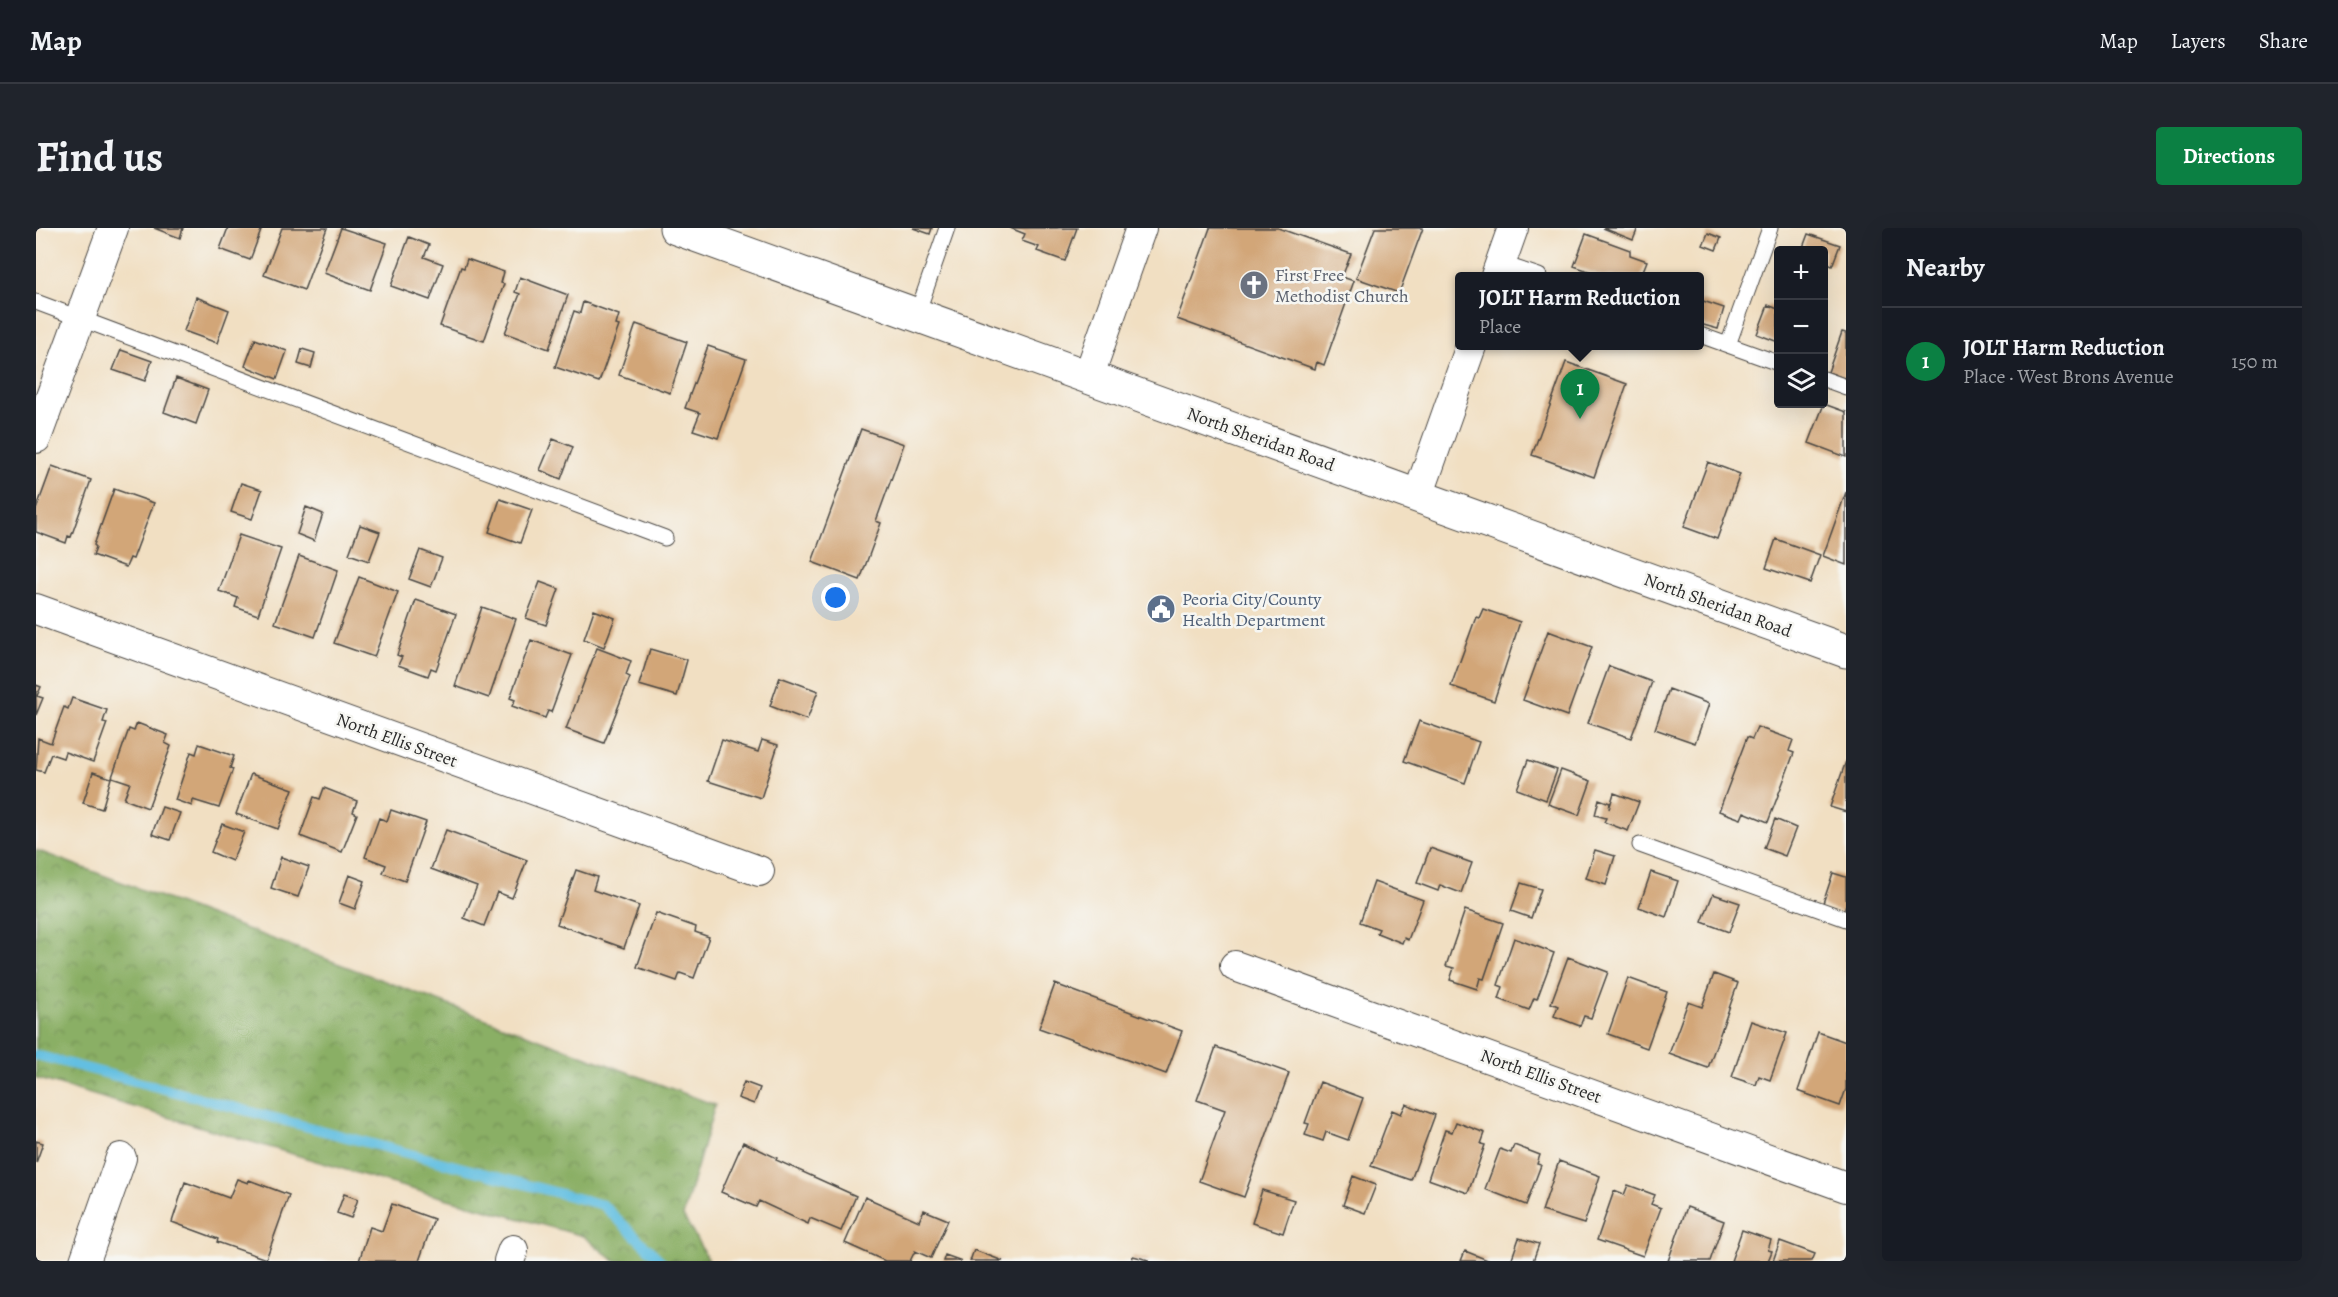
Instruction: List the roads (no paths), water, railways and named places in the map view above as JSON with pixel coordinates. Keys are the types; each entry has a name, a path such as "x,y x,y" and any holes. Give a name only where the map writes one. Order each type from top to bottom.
{"main road":[{"name":"North Sheridan Road","path":"676,228 720,235 917,314 1846,651"}],"street":[{"path":"36,438 113,228"},
{"path":"1089,375 1141,228"},
{"path":"1498,270 1513,228"},
{"path":"1418,496 1469,350"},
{"name":"North Ellis Street","path":"36,609 759,871"},
{"name":"North Ellis Street","path":"1235,966 1846,1187"},
{"path":"85,1261 121,1158"}],"lane":[{"path":"917,314 948,228"},
{"path":"1728,345 1770,228"},
{"path":"36,302 665,538"},
{"path":"1704,336 1774,361"},
{"path":"1828,380 1846,387"},
{"path":"1640,845 1846,919"}],"waterway":[{"path":"36,1055 603,1205 661,1261"}],"place":[{"name":"First Free Methodist Church","path":"1254,285"},
{"name":"JOLT Harm Reduction","path":"1580,419"},
{"name":"Peoria City/County Health Department","path":"1161,609"}]}
